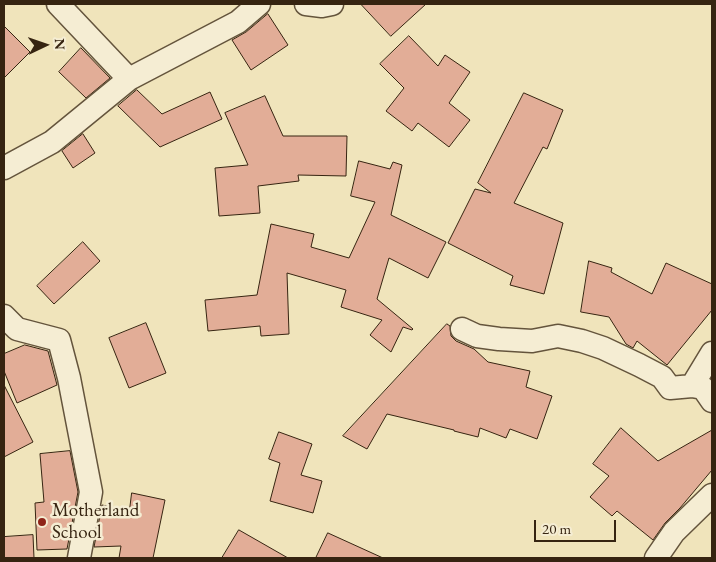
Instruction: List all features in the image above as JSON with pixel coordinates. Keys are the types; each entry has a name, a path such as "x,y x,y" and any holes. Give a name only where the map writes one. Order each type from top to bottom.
{"street":[{"path":"58,4 129,80"},
{"path":"4,168 52,142 129,80 238,22 259,4"},
{"path":"306,4 322,6 332,4"},
{"path":"4,316 17,329 59,340 69,378 91,492 79,558"},
{"path":"462,329 477,336 498,339 532,341 558,336 582,341 603,348 662,377 670,388 692,386 703,388 712,401"},
{"path":"692,386 712,354"},
{"path":"656,558 674,532 712,496"}],"building":[{"path":"361,4 426,4 391,36"},
{"path":"268,14 288,45 251,70 232,40 246,32"},
{"path":"4,26 30,52 4,78"},
{"path":"409,36 438,66 445,55 470,72 449,103 470,120 449,147 418,123 412,131 386,111 404,88 380,64"},
{"path":"81,48 110,78 86,98 59,72"},
{"path":"137,90 162,114 210,92 222,119 160,147 118,106"},
{"path":"524,93 563,110 547,149 543,147 514,203 563,223 544,294 510,285 513,276 448,243 475,189 491,193 478,183"},
{"path":"265,96 283,136 347,136 346,176 298,175 299,181 258,186 260,213 219,216 215,168 248,165 225,113"},
{"path":"83,134 95,153 73,168 62,151"},
{"path":"359,161 390,169 393,162 402,165 391,215 446,242 428,278 389,258 377,299 413,329 403,327 391,352 370,335 382,320 341,307 346,290 287,273 289,334 261,336 260,326 208,331 205,300 257,295 271,224 314,234 311,247 349,258 375,202 351,196"},
{"path":"83,242 100,261 54,304 37,286"},
{"path":"589,261 612,268 611,272 652,294 666,263 712,284 712,310 667,365 637,341 633,348 626,344 609,317 581,312"},
{"path":"146,323 166,373 129,388 109,338"},
{"path":"447,324 450,326 451,336 456,341 474,349 488,362 530,371 526,387 552,396 537,439 510,429 506,438 480,428 478,437 387,414 367,449 343,436"},
{"path":"25,345 48,351 57,385 17,403 4,371 4,354"},
{"path":"4,385 33,442 4,457"},
{"path":"621,428 658,461 712,430 712,470 665,523 653,540 617,511 612,516 590,497 609,476 593,464"},
{"path":"279,432 312,444 301,475 322,481 313,513 270,501 280,463 269,459"},
{"path":"70,451 78,492 67,549 37,550 35,503 44,502 40,454"},
{"path":"132,493 165,500 153,558 119,558 121,546 94,547 102,505 129,511"},
{"path":"239,530 288,558 222,558"},
{"path":"328,533 383,558 316,558"},
{"path":"33,535 34,558 4,558 4,537"}],"place":[{"name":"Motherland School","path":"42,522"}]}
